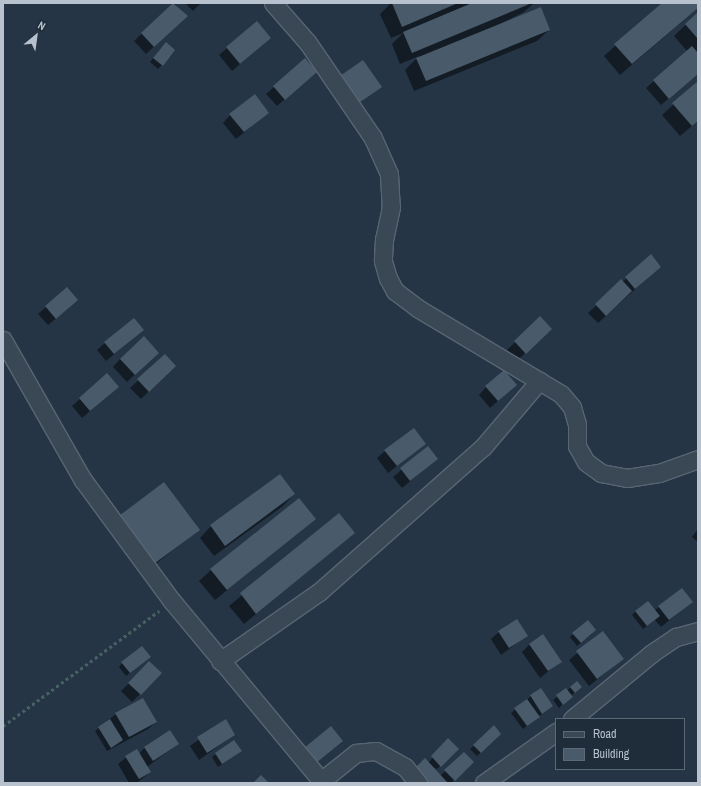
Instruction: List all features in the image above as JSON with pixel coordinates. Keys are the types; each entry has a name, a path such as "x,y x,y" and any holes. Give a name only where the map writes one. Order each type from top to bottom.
{"street":[{"path":"273,3 308,43 373,138 389,174 391,207 384,239 383,261 388,278 395,291 419,309 561,394 572,407 578,424 577,446 586,462 601,473 627,478 659,472 698,459"},
{"path":"3,340 83,480 172,601 220,662 322,782 356,753 376,751 405,767 418,783"},
{"path":"220,662 319,592 483,447 539,381"},
{"path":"573,718 652,653 676,637 698,631"},
{"path":"484,783 555,733"}],"path":[{"path":"3,726 172,601"}],"building":[{"path":"173,3 188,16 154,47 141,33"},
{"path":"392,3 458,3 402,27"},
{"path":"472,3 532,3 412,53 403,32"},
{"path":"662,3 698,3 698,8 632,64 614,44"},
{"path":"541,7 550,30 426,81 416,58"},
{"path":"698,12 698,39 685,24"},
{"path":"257,21 271,38 240,64 226,47"},
{"path":"166,42 175,50 163,66 153,58"},
{"path":"692,46 698,53 698,74 669,99 653,80"},
{"path":"305,58 317,72 285,100 273,86"},
{"path":"363,60 382,87 356,105 337,78"},
{"path":"698,81 698,121 692,126 672,103"},
{"path":"255,94 269,113 244,132 229,114"},
{"path":"651,254 661,267 635,289 625,277"},
{"path":"621,279 632,291 606,316 595,304"},
{"path":"67,287 78,300 56,319 45,306"},
{"path":"540,316 552,329 526,354 514,341"},
{"path":"134,318 144,330 114,354 104,342"},
{"path":"144,336 159,353 135,375 120,359"},
{"path":"165,354 176,366 149,392 137,379"},
{"path":"504,370 517,385 498,401 485,386"},
{"path":"107,373 119,387 90,411 79,398"},
{"path":"414,428 426,444 397,466 384,450"},
{"path":"428,446 438,459 410,481 400,468"},
{"path":"280,474 295,494 225,546 210,525"},
{"path":"164,482 200,530 155,563 119,516"},
{"path":"299,498 316,519 227,590 210,569"},
{"path":"339,513 355,533 256,614 240,593"},
{"path":"682,588 693,602 669,620 658,606"},
{"path":"648,601 660,616 647,626 635,611"},
{"path":"517,619 528,636 509,648 498,631"},
{"path":"588,620 596,630 581,643 572,633"},
{"path":"603,631 624,659 597,679 576,651"},
{"path":"543,634 562,662 548,671 529,644"},
{"path":"142,646 151,657 130,673 121,662"},
{"path":"149,661 162,673 141,695 128,683"},
{"path":"577,681 582,687 575,693 570,687"},
{"path":"541,688 553,706 542,714 530,695"},
{"path":"566,688 573,697 563,705 556,695"},
{"path":"143,698 157,722 129,737 115,713"},
{"path":"527,699 540,717 527,726 514,708"},
{"path":"110,719 123,740 111,748 98,727"},
{"path":"226,719 235,735 207,753 197,737"},
{"path":"494,725 501,734 481,753 473,745"},
{"path":"331,726 343,741 316,763 304,748"},
{"path":"170,730 179,744 153,761 144,747"},
{"path":"448,738 459,749 441,767 431,756"},
{"path":"234,740 242,751 222,764 215,753"},
{"path":"137,749 151,772 139,779 125,756"},
{"path":"464,752 474,762 455,781 444,770"},
{"path":"425,758 447,782 446,783 425,783 413,770"},
{"path":"261,775 269,783 253,783"}]}
